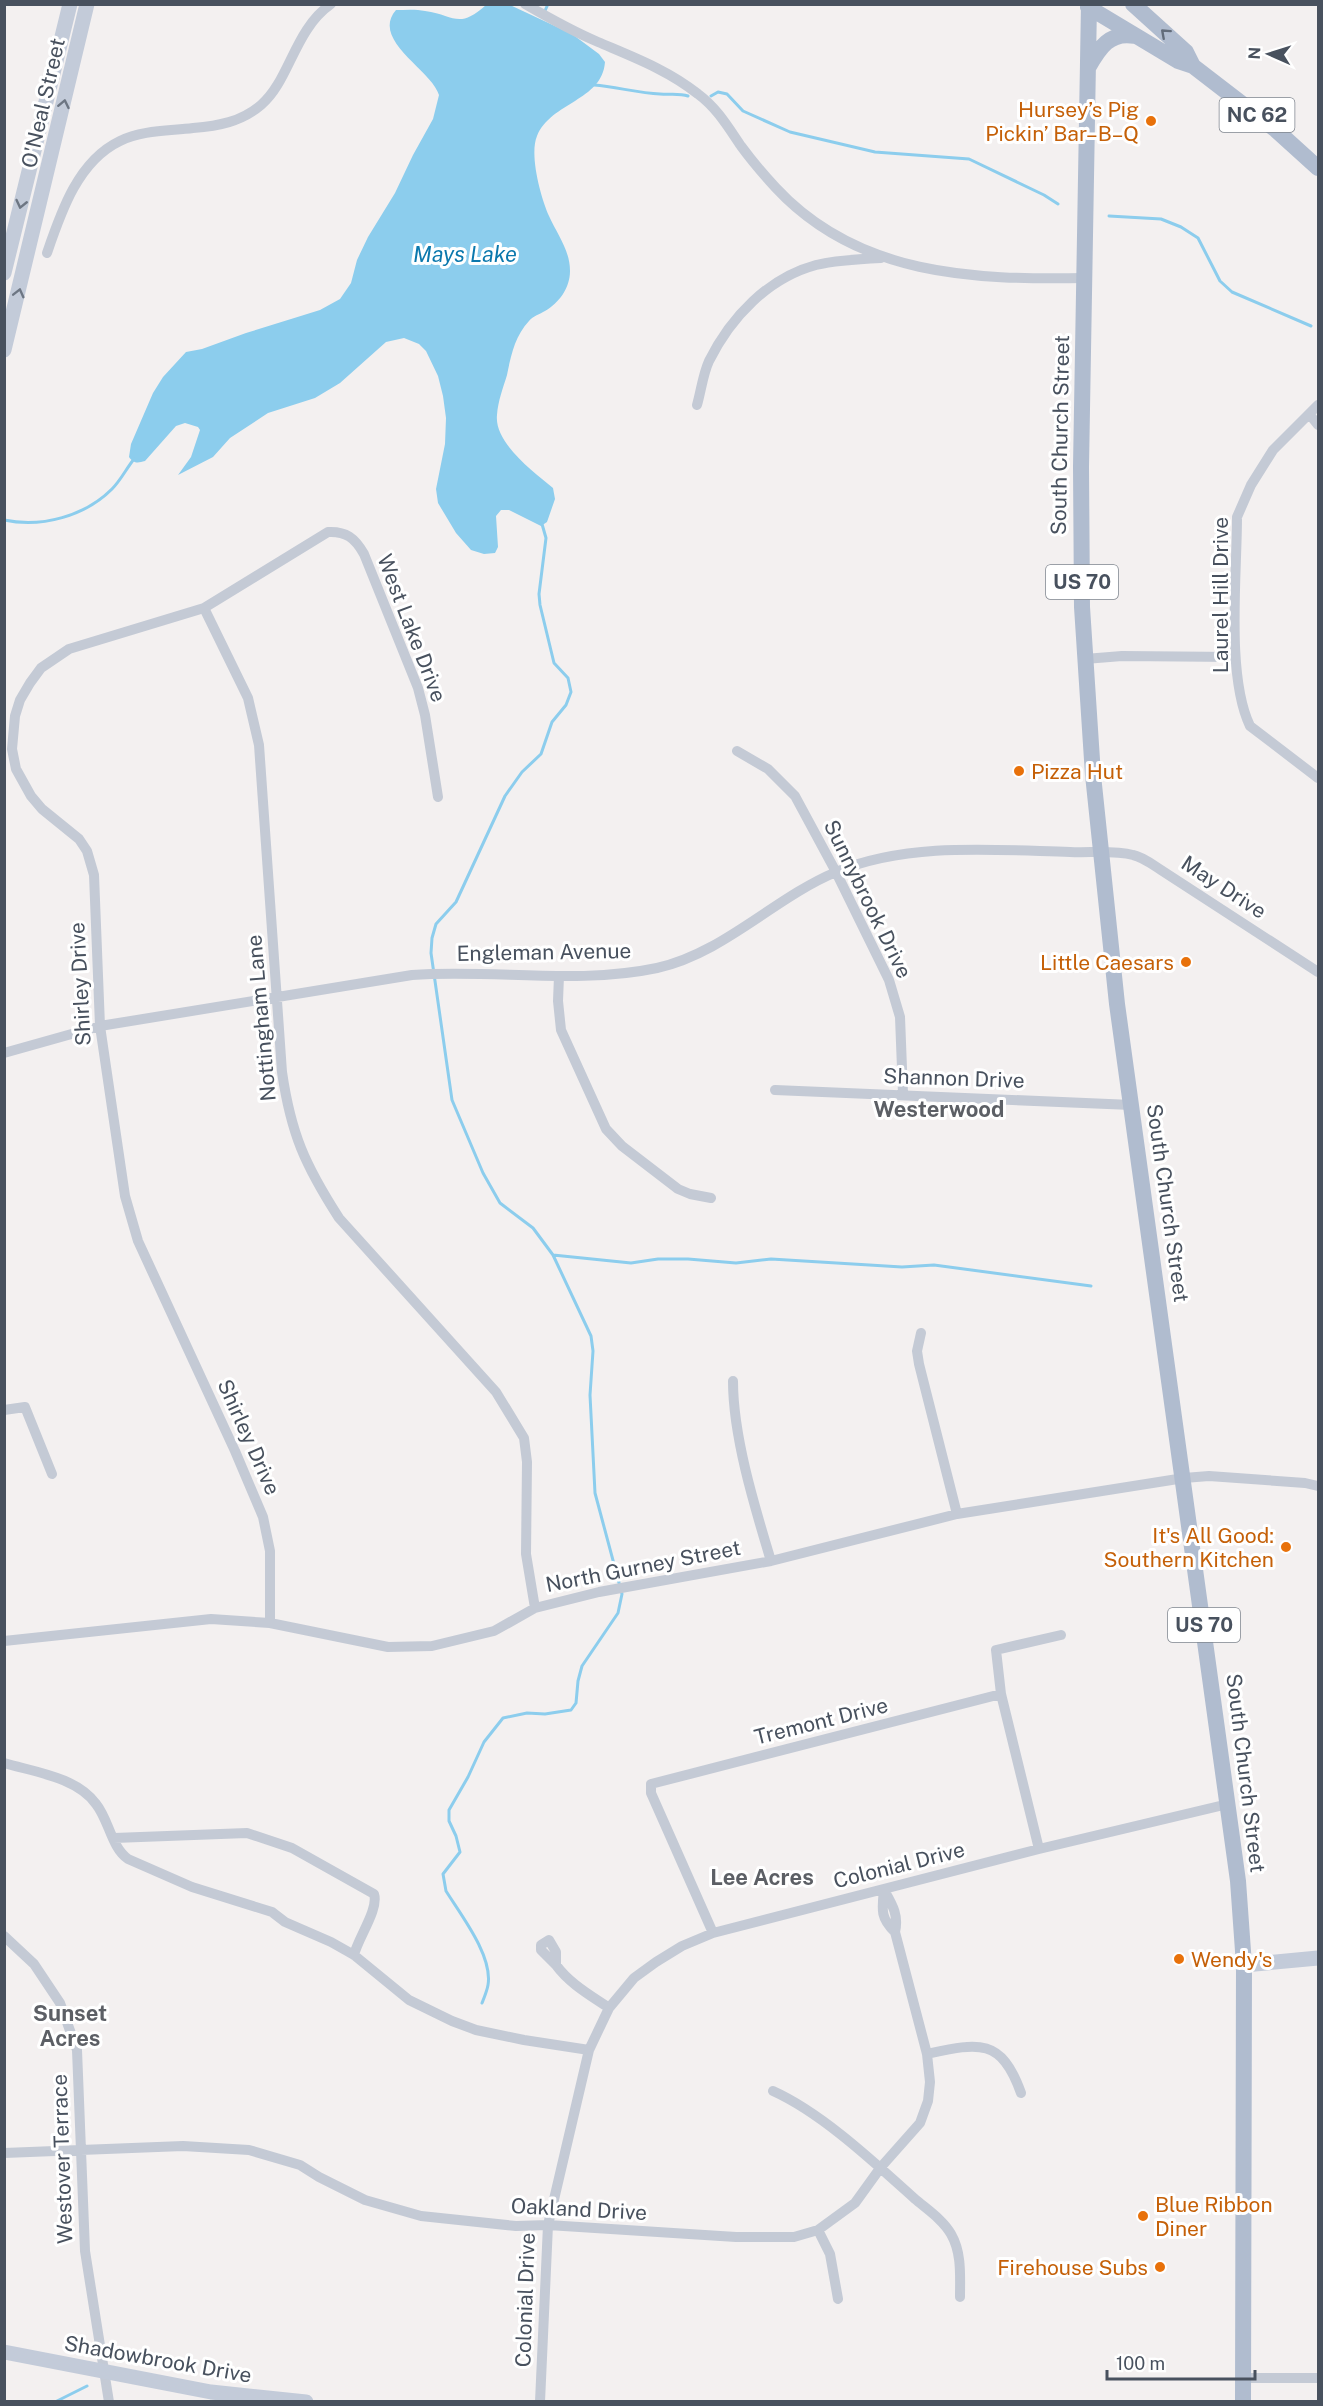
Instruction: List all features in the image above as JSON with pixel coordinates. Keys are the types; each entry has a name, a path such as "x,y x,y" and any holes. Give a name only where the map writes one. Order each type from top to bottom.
{"main road":[{"name":"NC 62","path":"1089,5 1135,36 1178,61 1192,66 1276,130 1318,168"},
{"name":"South Church Street","path":"1089,5 1081,467 1082,607 1085,658 1093,775 1117,1004 1238,1881 1244,1965 1244,2402"},
{"name":"NC 62","path":"1139,6 1186,52 1192,66"},
{"path":"1104,16 1131,16 1139,6"},
{"path":"1087,69 1101,45 1109,39 1119,35 1135,36"}],"street":[{"name":"O'Neal Street","path":"4,273 70,4"},
{"name":"O'Neal Street","path":"4,350 87,4"},
{"path":"47,253 62,210 75,186 85,171 108,149 121,140 149,133 228,124 245,116 272,94 299,42 312,23 331,4"},
{"path":"525,4 548,18 661,69 696,92 711,104 753,161 792,204 816,223 881,258 968,276 1084,278"},
{"path":"697,405 708,363 718,345 728,329 764,290 792,274 816,265 881,258"},
{"name":"Laurel Hill Drive","path":"1318,405 1273,450 1251,485 1237,517 1235,657 1245,716 1250,726 1318,778"},
{"path":"1310,415 1318,425"},
{"name":"Shirley Drive","path":"270,1623 270,1551 263,1517 236,1451 138,1241 130,1217 100,1026 94,874 87,851 79,839 42,809 31,796 16,769 12,748 15,716 20,700 41,668 61,653 80,645 204,608 328,532"},
{"name":"West Lake Drive","path":"328,532 347,534 364,554 418,688 425,715 438,797"},
{"name":"Nottingham Lane","path":"204,608 248,698 259,744 282,1072 289,1118 300,1151 339,1218 496,1392 524,1438 527,1462 526,1554 535,1608"},
{"path":"1085,658 1235,657"},
{"name":"Sunnybrook Drive","path":"737,751 768,769 795,796 890,980 900,1017 903,1094"},
{"name":"Engleman Avenue","path":"4,1053 100,1026 412,975 450,972 560,976 628,973 659,967 688,957 714,944 780,902 836,872 874,859 924,852 1012,850 1101,853"},
{"name":"May Drive","path":"1101,853 1135,855 1318,972"},
{"path":"560,976 558,1000 561,1030 606,1129 622,1146 678,1190 711,1198"},
{"name":"Shannon Drive","path":"776,1090 1132,1105"},
{"path":"921,1333 917,1351 919,1364 957,1514"},
{"path":"733,1382 733,1408 757,1514 771,1561"},
{"path":"4,1410 25,1407 52,1474"},
{"name":"North Gurney Street","path":"4,1641 212,1619 270,1623 367,1644 432,1646 494,1631 535,1608 599,1592 771,1561 957,1514 1209,1476 1318,1486"},
{"path":"1039,1849 1001,1694 996,1650 1061,1635"},
{"name":"Tremont Drive","path":"713,1933 651,1793 651,1784 1001,1694"},
{"path":"4,1763 63,1780 86,1793 97,1804 120,1853 137,1864 192,1887 272,1912 285,1922 331,1942 354,1955 409,2000 476,2030 589,2050"},
{"name":"Colonial Drive","path":"540,2402 548,2225 589,2050 609,2008 634,1978 681,1946 713,1933 1039,1849 1228,1804"},
{"path":"114,1838 247,1833 292,1848 374,1894 376,1899 374,1908 354,1955"},
{"name":"Oakland Drive","path":"4,2153 194,2146 249,2150 300,2165 365,2200 421,2216 516,2226 548,2225 771,2238 794,2237 818,2230 844,2213 855,2202 881,2167 920,2123 928,2102 930,2082 927,2054 895,1932 897,1922 893,1907 884,1890"},
{"name":"Westover Terrace","path":"4,1936 34,1964 60,2003 77,2050 86,2262 109,2402"},
{"path":"1244,1965 1318,1958"},
{"path":"556,1965 563,1975 609,2008"},
{"path":"927,2054 974,2045 988,2048 997,2053 1013,2072 1021,2093"},
{"path":"773,2091 792,2099 881,2167 941,2221 951,2233 959,2258 960,2297"},
{"path":"818,2230 830,2254 838,2299"},
{"name":"Shadowbrook Drive","path":"4,2352 222,2393 306,2402"},
{"path":"1244,2378 1318,2378"}],"water":[{"name":"Mays Lake","path":"486,5 510,5 572,34 599,54 605,62 602,75 595,85 586,94 553,116 537,136 534,154 540,188 549,216 568,256 570,277 559,299 550,308 531,319 520,333 512,353 497,415 498,426 508,446 553,488 555,499 547,522 541,526 509,510 501,510 496,516 498,547 495,553 484,554 471,550 456,533 438,503 436,489 445,444 446,418 438,376 426,351 419,344 404,338 386,342 340,383 315,398 268,413 230,438 213,457 178,475 191,457 200,430 198,427 185,423 176,426 145,461 134,462 129,457 131,444 153,393 163,377 186,352 202,349 320,310 340,299 351,283 357,260 368,237 395,193 433,119 439,95 426,75 396,43 391,32 390,21 396,10 422,10 462,19 477,13"}],"waterway":[{"path":"544,13 548,4"},
{"path":"591,83 644,92 688,96"},
{"path":"711,96 718,92 727,94 743,111 790,132 875,152 969,159 1058,204"},
{"path":"1109,216 1161,219 1181,227 1198,238 1220,281 1232,292 1311,326"},
{"path":"4,520 48,521 76,513 112,489 134,459"},
{"path":"482,2003 488,1985 486,1961 474,1936 446,1891 443,1874 460,1852 449,1821 449,1810 484,1742 503,1718 527,1713 545,1714 571,1710 576,1703 582,1666 618,1613 622,1594 595,1493 590,1395 593,1351 591,1336 553,1255 533,1228 500,1203 483,1173 452,1100 431,953 436,924 456,902 505,796 522,772 541,754 552,722 566,705 571,692 568,678 554,663 540,605 539,594 546,538 542,524"},
{"path":"553,1255 631,1263 658,1259 736,1263 771,1259 902,1267 934,1265 1091,1286"},
{"path":"55,2402 87,2386"}],"place":[{"name":"Hursey’s Pig Pickin’ Bar–B–Q","path":"1151,121"},
{"name":"Pizza Hut","path":"1019,771"},
{"name":"Little Caesars","path":"1186,962"},
{"name":"It's All Good: Southern Kitchen","path":"1286,1547"},
{"name":"Wendy's","path":"1179,1959"},
{"name":"Blue Ribbon Diner","path":"1143,2216"},
{"name":"Firehouse Subs","path":"1160,2267"}],"district":[{"name":"Westerwood","path":"939,1109"},
{"name":"Lee Acres","path":"762,1877"},
{"name":"Sunset Acres","path":"70,2026"}]}
